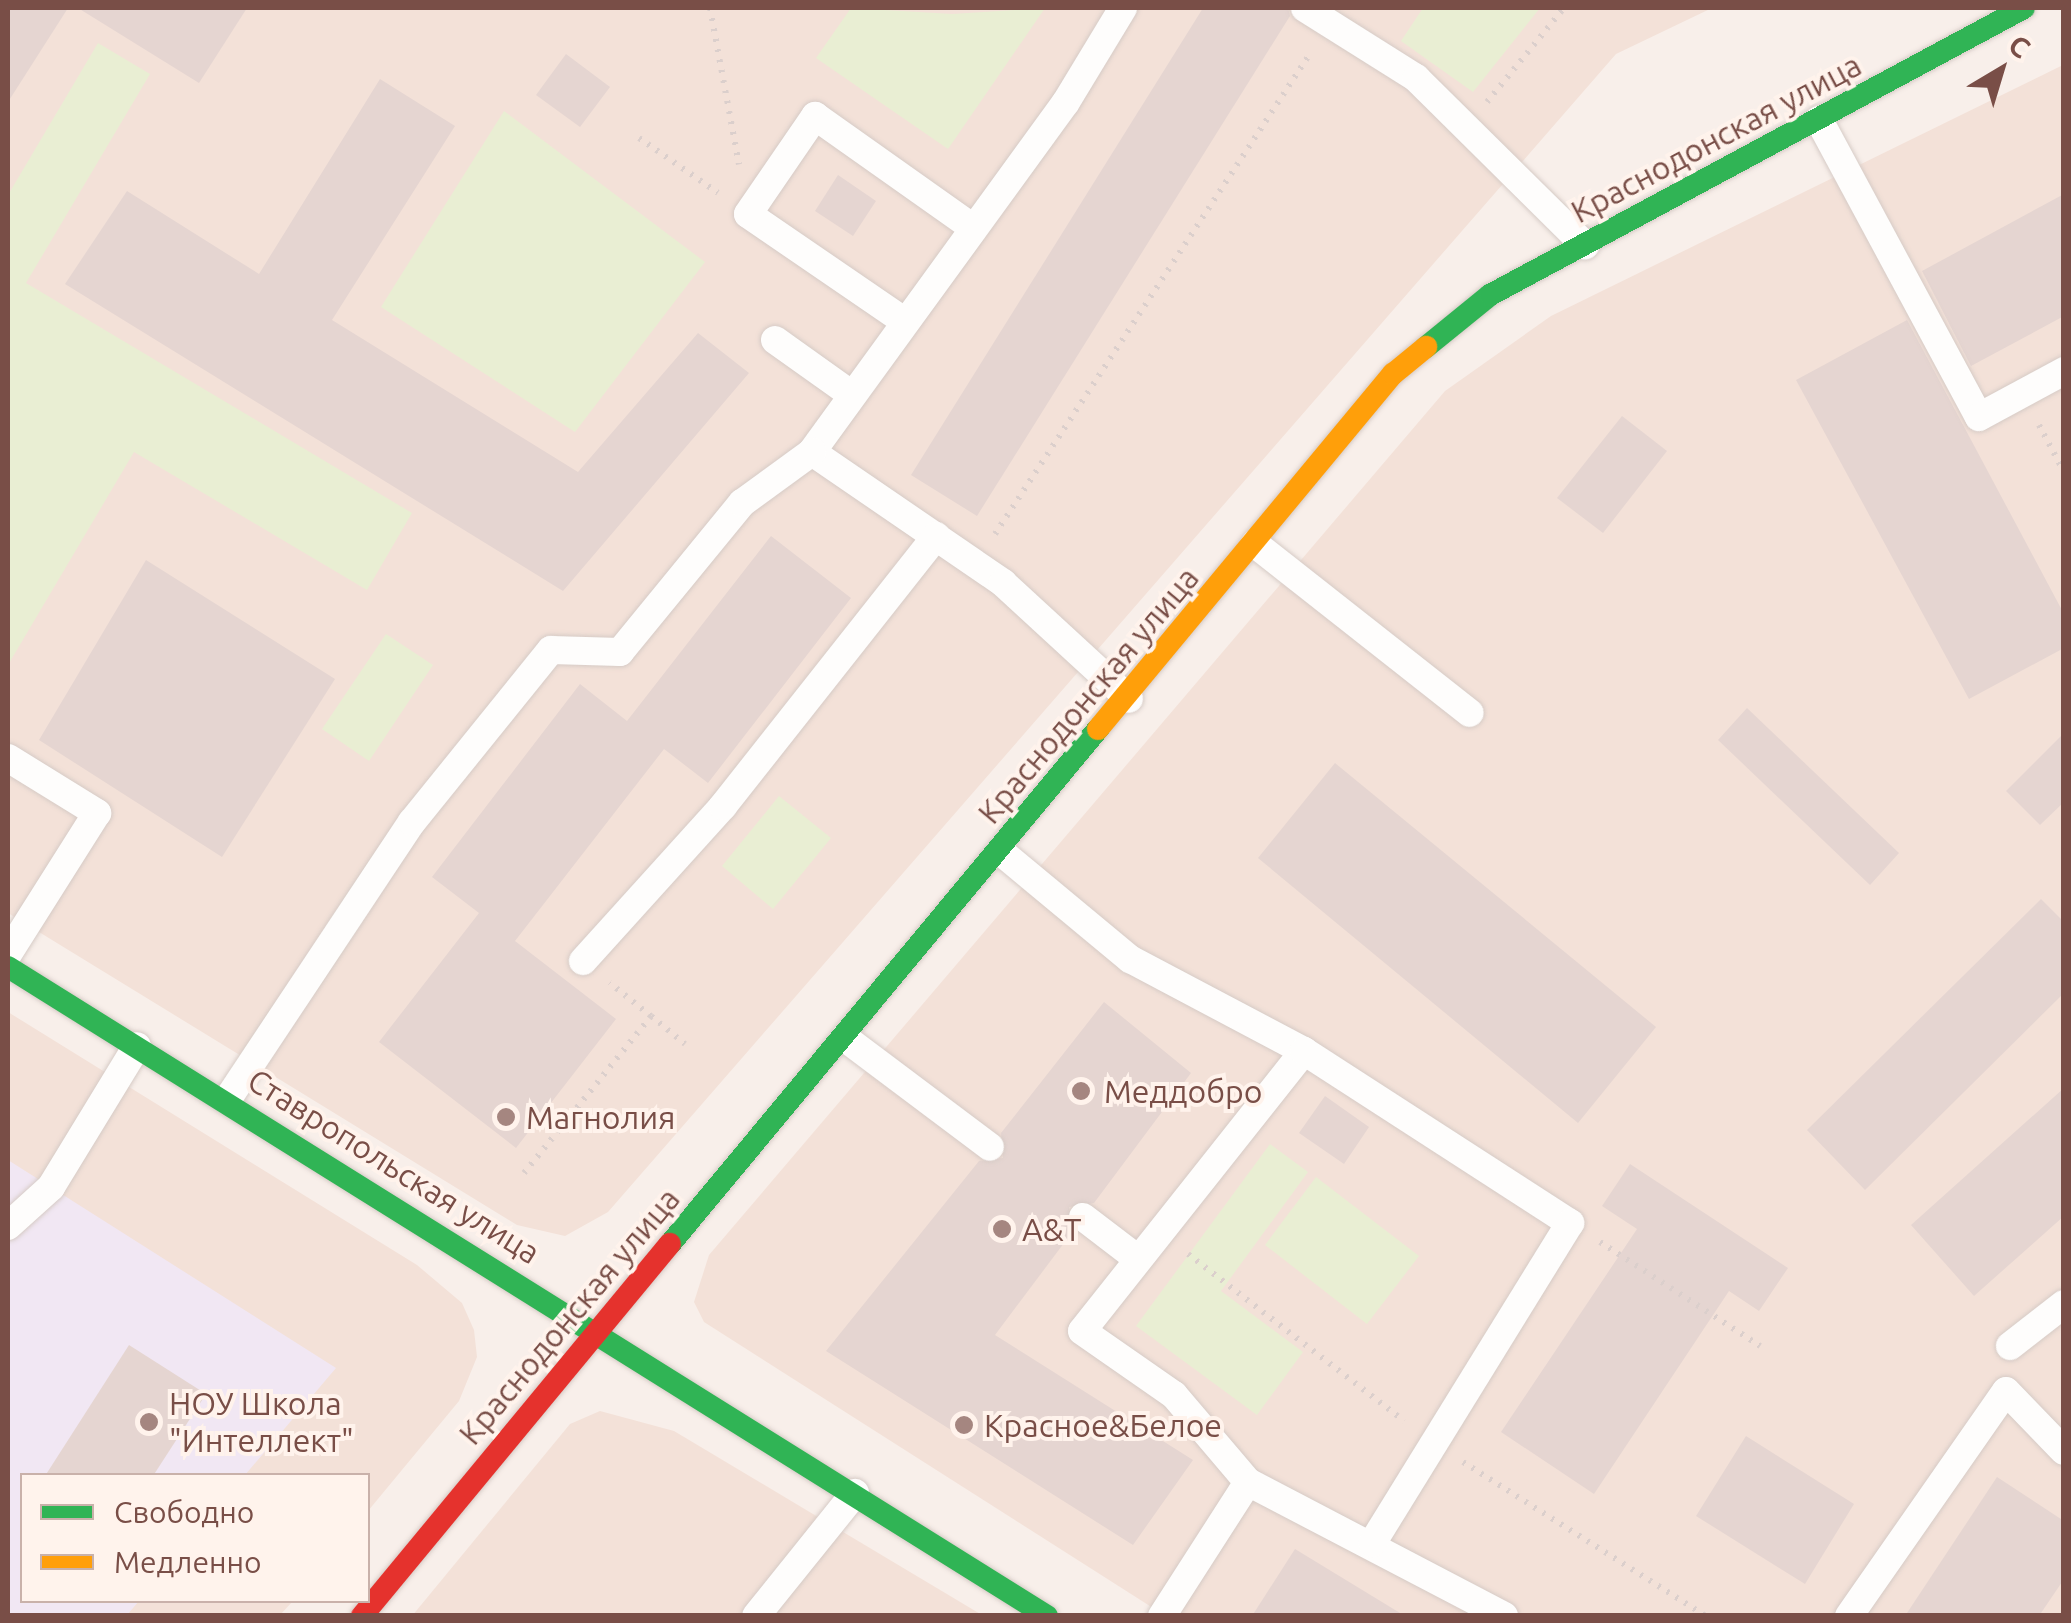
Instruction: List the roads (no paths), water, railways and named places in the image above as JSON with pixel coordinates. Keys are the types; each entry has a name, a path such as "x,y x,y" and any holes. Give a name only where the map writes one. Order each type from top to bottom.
{"main road":[{"name":"Краснодонская улица","path":"362,1616 1129,699 1254,544 1440,330 1584,245 2024,8"},
{"name":"Ставропольская улица","path":"8,968 600,1330 1048,1616"}],"lane":[{"path":"227,1100 412,822 551,650 620,652 742,503 812,452 1123,8"},
{"path":"1305,8 1416,78 1584,245"},
{"path":"904,320 748,214 815,116 972,227"},
{"path":"1819,120 1979,418 2064,370"},
{"path":"775,340 852,395"},
{"path":"812,452 975,564 1129,699"},
{"path":"583,961 724,806 936,536"},
{"path":"1254,544 1470,713"},
{"path":"8,758 97,814 8,954"},
{"path":"1001,852 1130,959 1304,1051 1570,1223 1372,1544"},
{"path":"845,1038 990,1148"},
{"path":"8,1226 51,1187 137,1046"},
{"path":"1304,1051 1082,1331 1174,1394 1248,1482 1504,1616"},
{"path":"1083,1218 1138,1259"},
{"path":"2010,1346 2064,1304"},
{"path":"1849,1616 2006,1391 2064,1452"},
{"path":"1162,1616 1248,1482"},
{"path":"756,1616 855,1493"}],"place":[{"name":"Меддобро","path":"1081,1091"},
{"name":"Магнолия","path":"506,1117"},
{"name":"A&T","path":"1002,1229"},
{"name":"НОУ Школа \"Интеллект\"","path":"149,1422"},
{"name":"Красное&Белое","path":"964,1425"}]}
